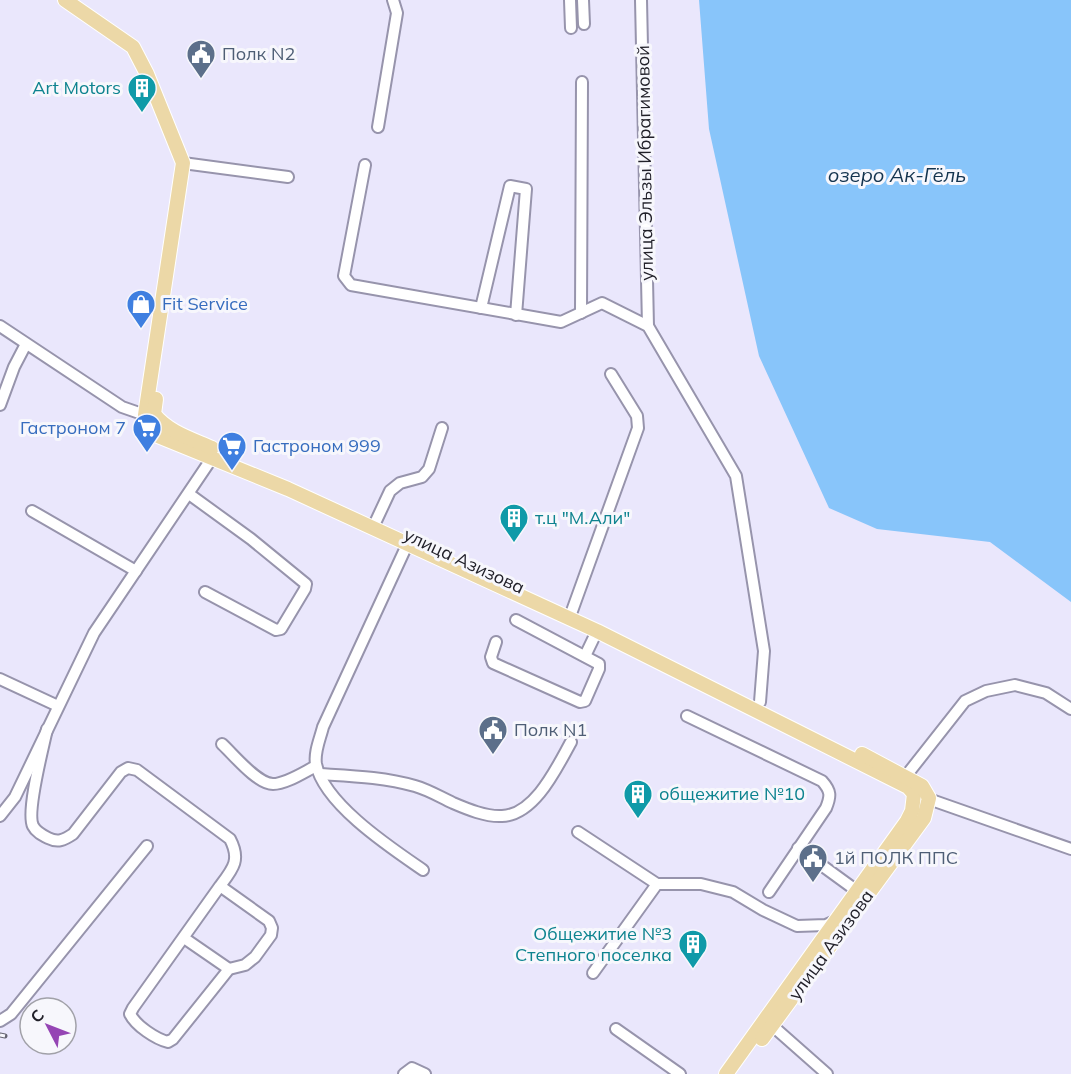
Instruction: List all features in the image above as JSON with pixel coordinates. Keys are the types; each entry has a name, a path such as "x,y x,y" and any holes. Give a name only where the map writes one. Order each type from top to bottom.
{"main road":[{"path":"65,0 133,47 187,164"},
{"name":"улица Азизова","path":"79,0 135,40 143,50 157,74 187,164 154,414 160,422 175,432 376,520 572,611 760,702 903,780 914,794 912,811 907,821 835,921 768,1022 737,1074"},
{"name":"улица Азизова","path":"187,164 145,415 150,427 158,436 288,489 597,631 903,780 922,786 929,798 924,818 726,1074"}],"street":[{"path":"378,127 397,14 393,0"},
{"path":"570,0 571,28"},
{"path":"584,0 584,24"},
{"name":"улица Эльзы Ибрагимовой","path":"641,0 648,326"},
{"path":"581,313 582,82"},
{"path":"187,164 288,177"},
{"path":"365,165 344,276 351,285 561,322 602,303 648,326 736,476 764,651 760,702"},
{"path":"481,308 510,186 526,189 516,315"},
{"path":"0,326 122,407 145,415"},
{"path":"0,405 26,344"},
{"path":"572,611 638,428 637,416 611,374"},
{"path":"376,520 390,491 400,483 422,477 429,469 442,428"},
{"path":"0,816 15,797 94,633 212,458"},
{"path":"189,494 251,539 306,584 281,629 276,630 205,592"},
{"path":"32,511 136,571"},
{"path":"407,545 322,728 315,757 318,770 350,815 384,843 423,870"},
{"path":"496,642 490,657 493,663 582,702 586,699 600,666 597,662 516,620"},
{"path":"585,656 597,631"},
{"path":"0,679 58,706"},
{"path":"903,780 965,701 986,691 1016,685 1046,693 1071,709"},
{"path":"687,716 822,781 829,790 831,797 826,808 769,892"},
{"path":"47,729 31,812 33,826 39,834 53,840 63,841 73,834 121,772 128,768 136,770 230,839 236,850 236,861 232,870 220,886 130,1014 133,1020 161,1040 168,1042 173,1039 229,969 245,965 255,957 271,935 272,928 269,921 220,886"},
{"path":"222,744 255,775 272,784 318,770 415,786 483,814 502,816 518,813 533,801 548,781 571,741"},
{"path":"914,794 1071,849"},
{"path":"578,831 657,884 701,884 733,892 797,926 826,925 835,921"},
{"path":"0,1021 11,1014 147,846"},
{"path":"798,848 857,891"},
{"path":"593,973 657,884"},
{"path":"184,938 229,969"},
{"path":"768,1022 827,1074"},
{"path":"616,1029 680,1074"},
{"path":"404,1074 412,1068 425,1074"}],"water":[{"name":"озеро Ак-Гёль","path":"699,0 1071,0 1071,602 990,542 877,529 829,508 759,356 709,129"}],"railway":[{"path":"0,1035 5,1036"}],"place":[{"name":"Полк N2","path":"201,80"},
{"name":"Art Motors","path":"142,114"},
{"name":"Fit Service","path":"141,330"},
{"name":"Гастроном 7","path":"147,454"},
{"name":"Гастроном 999","path":"232,472"},
{"name":"т.ц \"М.Али\"","path":"514,544"},
{"name":"Полк N1","path":"493,756"},
{"name":"общежитие №10","path":"638,820"},
{"name":"1й ПОЛК ППС","path":"813,884"},
{"name":"Общежитие №3 Степного поселка","path":"693,970"}]}
